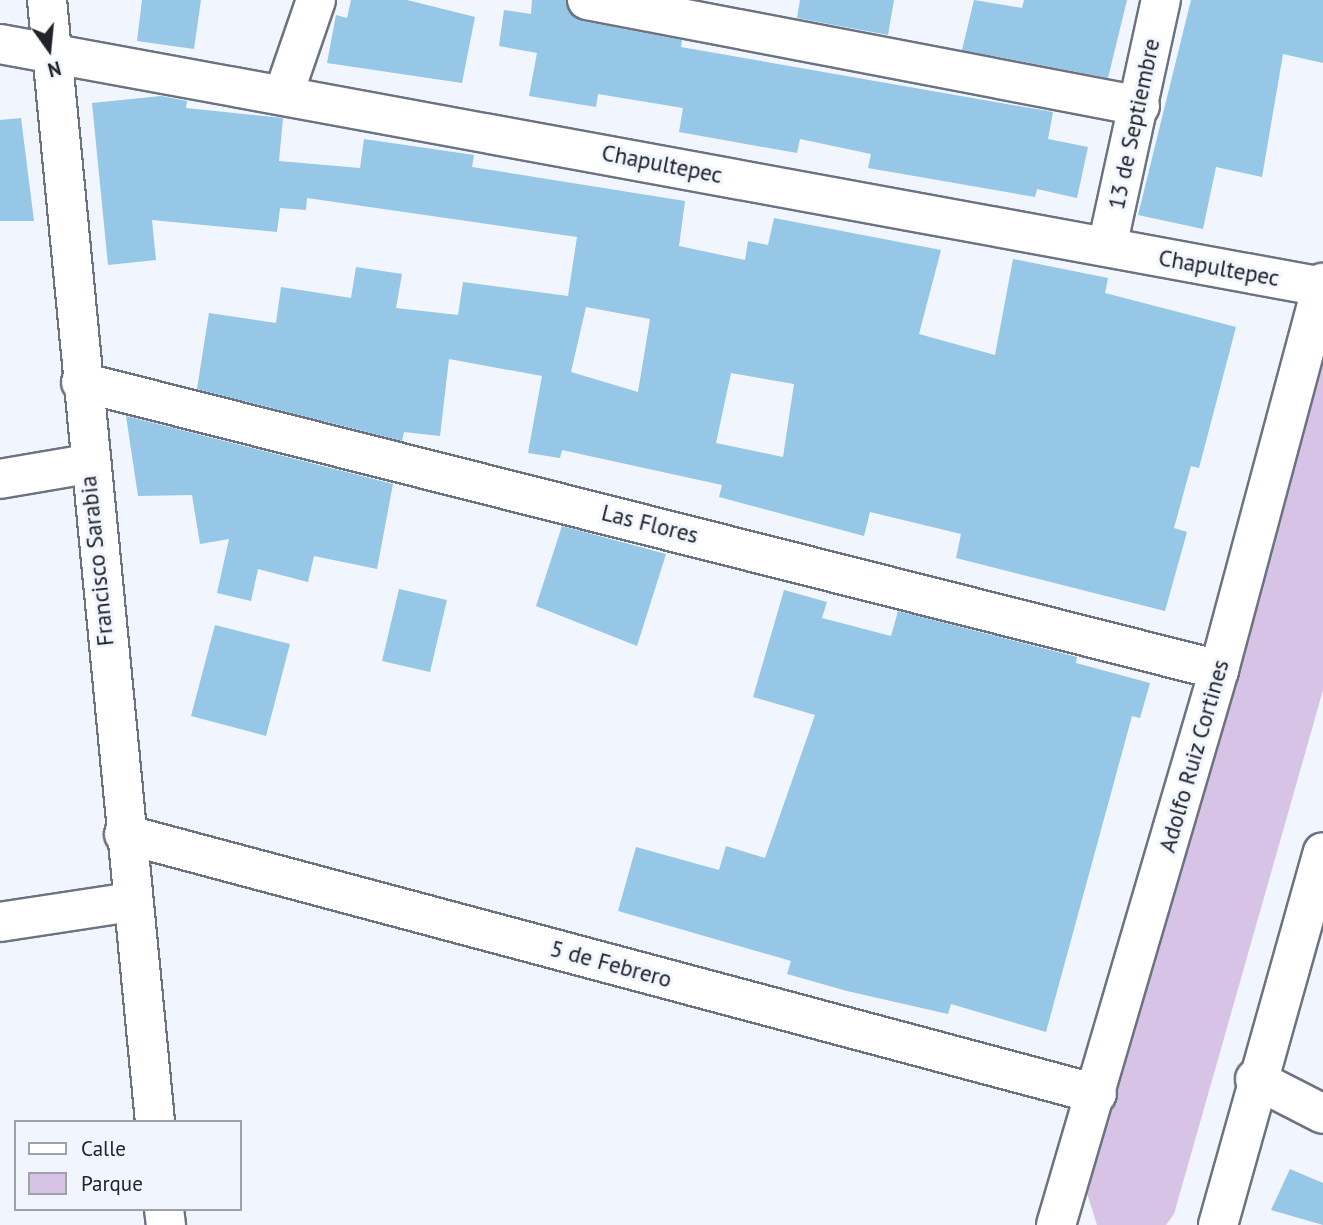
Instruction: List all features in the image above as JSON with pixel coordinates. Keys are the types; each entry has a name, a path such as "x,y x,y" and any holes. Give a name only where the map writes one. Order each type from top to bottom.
{"street":[{"name":"Francisco Sarabia","path":"47,0 88,464 155,1120"},
{"path":"284,93 316,0"},
{"path":"587,0 1140,106"},
{"name":"13 de Septiembre","path":"1107,247 1140,106 1161,0"},
{"name":"Chapultepec","path":"0,44 284,93 1323,286"},
{"name":"Adolfo Ruiz Cortines","path":"1056,1225 1097,1094 1219,670 1323,286"},
{"name":"Las Flores","path":"81,382 1219,670"},
{"path":"0,479 88,464"},
{"name":"5 de Febrero","path":"124,834 1097,1094"},
{"path":"1218,1225 1255,1079 1323,852"},
{"path":"0,922 131,902"},
{"path":"1255,1079 1323,1114"}],"green space":[{"path":"1323,365 1323,690 1174,1214 1166,1225 1097,1225 1085,1187"}],"building":[{"path":"142,0 201,0 194,49 137,41"},
{"path":"351,0 407,0 475,17 462,83 327,63 336,15 347,18"},
{"path":"532,0 566,0 582,21 682,40 681,47 1053,112 1048,139 1088,147 1077,198 1037,189 1035,197 868,168 871,154 800,139 797,153 679,132 683,108 598,94 596,107 529,96 537,53 499,46 504,10 531,14"},
{"path":"800,0 894,0 888,35 797,18"},
{"path":"974,0 1022,8 1024,0 1127,0 1108,78 962,50"},
{"path":"1191,0 1323,0 1323,63 1283,54 1262,177 1216,167 1203,229 1138,215"},
{"path":"161,96 187,101 186,108 283,118 279,161 360,168 364,139 474,155 472,167 685,201 679,246 745,260 748,241 768,245 774,218 941,250 919,334 995,355 1013,259 1108,278 1105,293 1236,327 1199,468 1191,466 1174,528 1187,532 1165,611 956,558 961,534 870,512 864,536 719,497 722,485 562,450 560,458 528,453 542,376 449,359 440,436 404,432 402,441 197,389 209,313 276,323 281,287 351,298 356,267 402,274 396,308 458,315 463,282 568,296 577,237 307,198 306,210 280,208 277,232 152,220 156,260 108,265 92,103","holes":["586,307 650,319 638,392 571,372","731,373 794,384 783,457 716,443"]},
{"path":"21,118 34,221 0,221 0,120"},
{"path":"126,416 393,484 377,569 314,556 308,582 258,569 251,601 217,593 229,539 200,544 192,495 138,496"},
{"path":"562,526 666,554 637,646 536,606"},
{"path":"399,589 447,600 430,672 382,661"},
{"path":"784,590 827,602 822,618 891,636 898,611 1077,657 1076,663 1150,683 1140,718 1132,716 1046,1032 951,1004 948,1014 847,991 787,974 791,961 618,911 636,847 719,870 726,846 765,858 815,715 753,697"},
{"path":"215,625 290,644 266,736 191,716"},
{"path":"1290,1169 1323,1183 1323,1225 1271,1210"}]}
